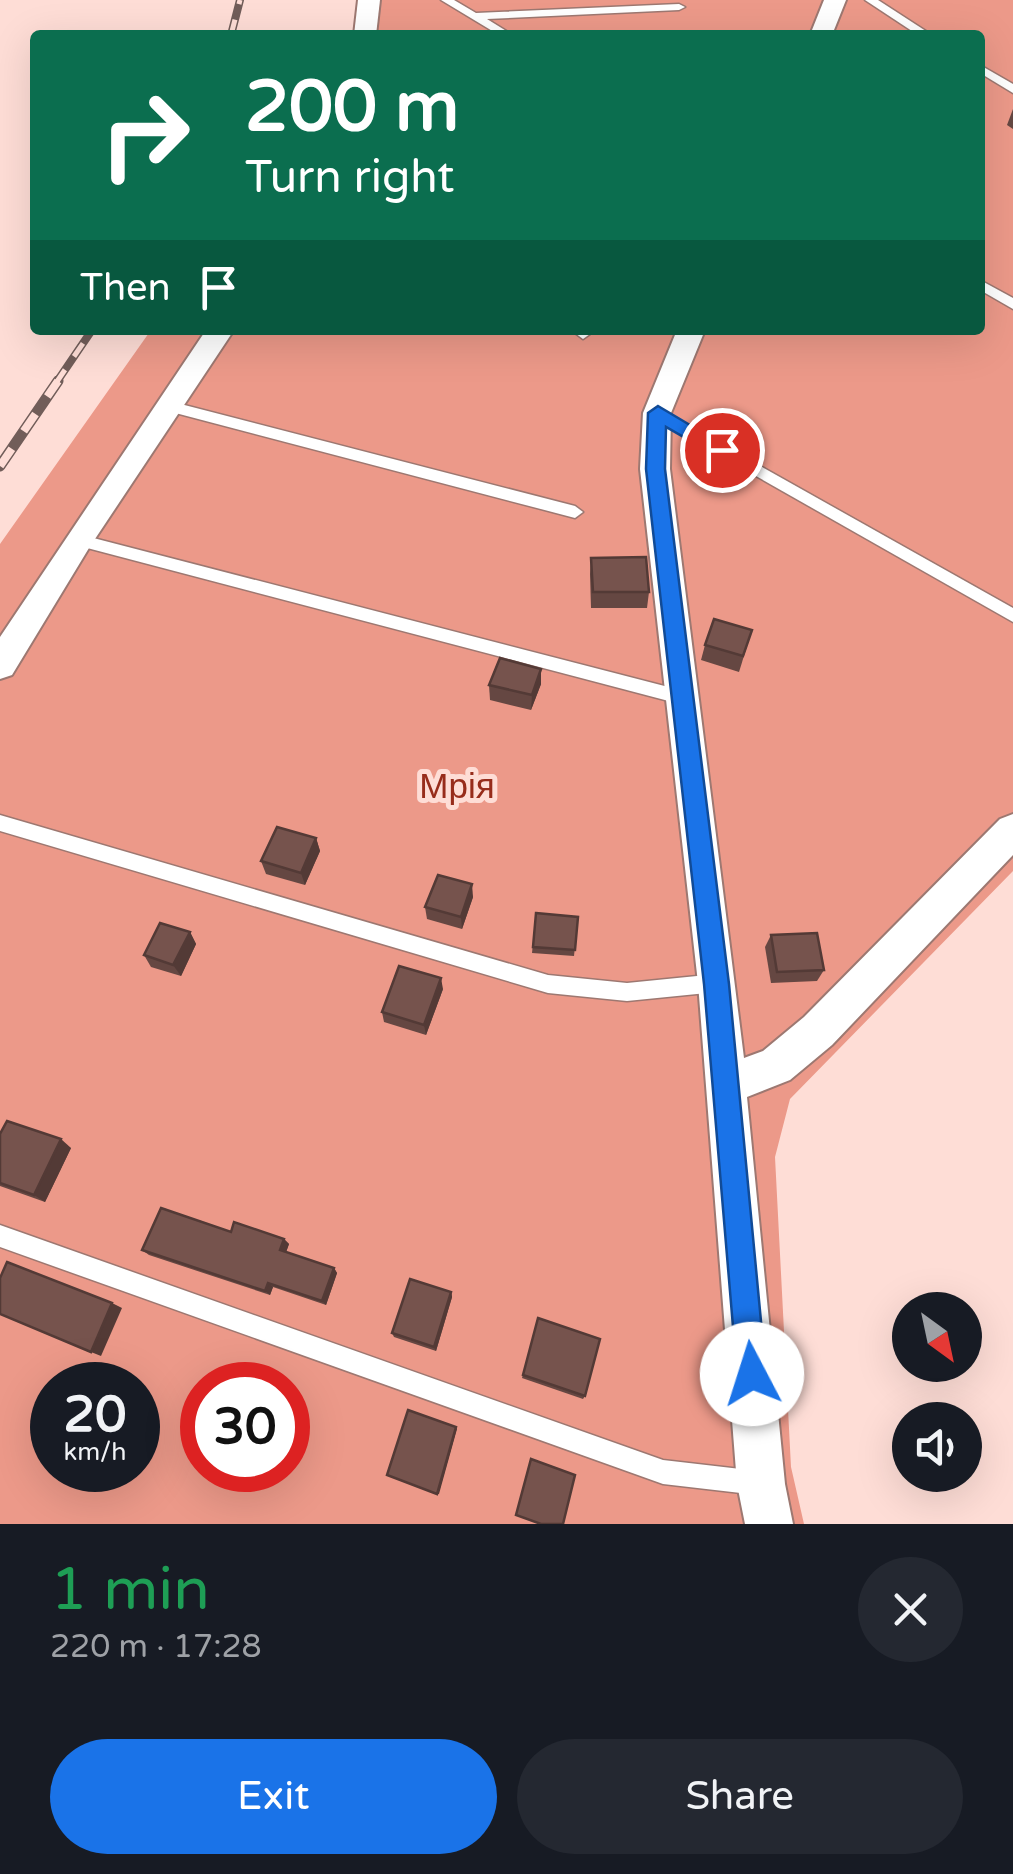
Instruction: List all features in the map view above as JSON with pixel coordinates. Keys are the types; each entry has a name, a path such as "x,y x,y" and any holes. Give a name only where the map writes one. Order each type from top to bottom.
{"street":[{"path":"366,30 369,0"},
{"path":"822,30 834,0"},
{"path":"0,665 78,540 217,335"},
{"path":"689,335 658,413 655,469 717,984 761,1484 769,1524"},
{"path":"727,1084 776,1066 818,1031 1013,830"}],"lane":[{"path":"446,0 498,30"},
{"path":"870,0 918,30"},
{"path":"474,16 678,7"},
{"path":"985,71 1013,88"},
{"path":"985,287 1013,304"},
{"path":"169,406 575,512"},
{"path":"658,413 1013,616"},
{"path":"78,540 680,697"},
{"path":"0,823 548,984 627,992 717,984"},
{"path":"0,1236 663,1472 761,1484"}],"green space":[{"name":"Мрія","path":"358,0 1013,0 1013,871 790,1099 775,1157 791,1467 804,1524 0,1524 0,544 147,335 985,335 985,30 355,30"}],"building":[{"path":"646,557 649,592 593,592 591,558"},
{"path":"714,619 752,630 743,656 705,645"},
{"path":"500,658 541,669 532,695 489,685"},
{"path":"277,827 316,838 301,873 261,861"},
{"path":"438,875 472,884 461,917 425,907"},
{"path":"536,913 578,917 575,950 533,947"},
{"path":"160,923 190,932 173,965 144,955"},
{"path":"817,933 824,970 777,972 771,935"},
{"path":"399,966 441,978 424,1025 382,1012"},
{"path":"7,1121 61,1139 34,1195 0,1183 0,1134"},
{"path":"161,1208 231,1232 234,1222 284,1239 280,1250 334,1268 322,1301 268,1283 265,1291 142,1250"},
{"path":"7,1262 112,1303 91,1352 0,1314 0,1278"},
{"path":"410,1279 451,1292 434,1347 392,1333"},
{"path":"538,1318 600,1339 585,1396 523,1375"},
{"path":"408,1410 456,1427 437,1494 387,1475"},
{"path":"531,1459 575,1475 563,1524 541,1524 516,1515"}],"railway":[{"path":"232,30 240,0"},
{"path":"56,383 89,335"},
{"path":"0,466 58,381"}],"route":[{"path":"722,450 658,413 655,469 717,984 752,1374"}]}
